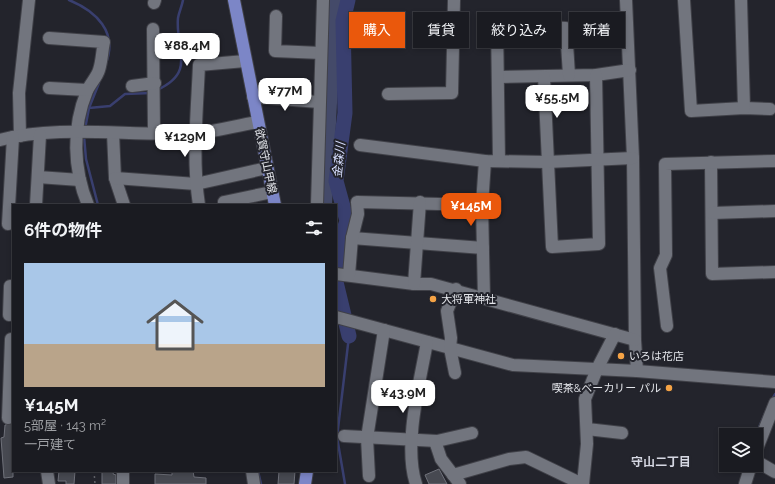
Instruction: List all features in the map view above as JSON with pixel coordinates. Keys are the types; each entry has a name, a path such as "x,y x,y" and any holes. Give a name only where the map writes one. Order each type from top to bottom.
{"main road":[{"name":"欲賀守山甲線","path":"234,0 275,204"},
{"path":"305,484 307,472"}],"street":[{"path":"7,224 17,136 19,93 30,0"},
{"path":"317,204 323,0"},
{"path":"388,94 452,93 454,0"},
{"path":"626,0 633,158 635,340 638,371"},
{"path":"684,0 691,112 744,108 770,109"},
{"path":"741,0 744,108"},
{"path":"276,16 276,50 321,53"},
{"path":"499,161 497,24 566,28 569,76"},
{"path":"153,29 155,83 154,133"},
{"path":"49,38 104,42 99,70 87,90 81,110 82,133 77,166 88,204"},
{"path":"199,204 196,184 196,133 199,65 245,61"},
{"path":"498,77 596,75 630,70"},
{"path":"544,77 552,247 599,244 596,159 596,75"},
{"path":"132,86 155,83"},
{"path":"49,88 87,90"},
{"path":"253,97 319,102"},
{"path":"0,140 17,136 82,133 196,133 258,122"},
{"path":"113,133 115,178 124,204"},
{"path":"36,204 40,135"},
{"path":"360,145 485,161 547,162 633,158"},
{"path":"484,298 482,205 485,161"},
{"path":"667,326 660,268 666,255 665,164 775,161"},
{"path":"711,162 712,274 775,272"},
{"path":"115,178 196,184 267,168"},
{"path":"38,177 80,180"},
{"path":"225,204 224,202 272,192"},
{"path":"349,275 352,238 358,214 357,202 420,202 482,205"},
{"path":"414,284 420,202"},
{"path":"712,213 775,211"},
{"path":"352,238 483,248"},
{"path":"337,274 414,284 431,284 456,289 635,340"},
{"path":"8,286 9,315"},
{"path":"455,373 450,348 451,338 447,311 456,289"},
{"path":"337,317 513,365 638,371 775,382"},
{"path":"369,476 367,438 380,329"},
{"path":"435,441 441,459 456,479 509,459 526,456 582,484 587,444 585,399 597,369 615,334"},
{"path":"7,418 11,339"},
{"path":"416,484 413,475 411,440 427,342"},
{"path":"763,433 775,403"},
{"path":"587,429 622,433"},
{"path":"344,436 435,441 472,433"},
{"path":"763,465 775,472"},
{"path":"47,472 49,484"},
{"path":"123,472 123,484"},
{"path":"252,472 254,484"},
{"path":"745,484 749,472"}],"path":[{"path":"94,472 95,484"}],"shaded area":[{"path":"328,0 342,0 332,204 323,204"}],"building":[{"path":"12,423 13,477 4,478 1,438 4,437 5,425"},
{"path":"439,469 447,484 429,484 425,475"},
{"path":"59,472 75,472 74,484 66,484 66,481 58,481"},
{"path":"102,472 114,472 113,474 116,475 116,484 102,484"},
{"path":"172,472 193,472 194,477 206,478 206,484 155,484 155,474 172,475"},
{"path":"279,472 295,472 294,484 278,484"}],"waterway":[{"path":"69,0 88,10 96,17 107,32 109,52 106,63"},
{"path":"157,90 177,76 180,67 181,59 178,18 183,0"},
{"name":"金森川","path":"337,249 347,221 336,181 345,113 343,21 348,0"},
{"path":"85,129 89,108 99,83"},
{"path":"89,108 110,106 125,94 151,93"},
{"path":"84,136 86,159 98,204"},
{"name":"金森川","path":"337,286 349,336"},
{"name":"金森川","path":"345,484 337,437 349,336"},
{"path":"771,401 775,394"},
{"path":"759,428 767,409"},
{"path":"258,472 261,484"}],"place":[{"name":"大将軍神社","path":"433,299"},
{"name":"いろは花店","path":"621,356"},
{"name":"喫茶&ベーカリー パル","path":"669,388"}],"district":[{"name":"守山二丁目","path":"661,462"}]}
